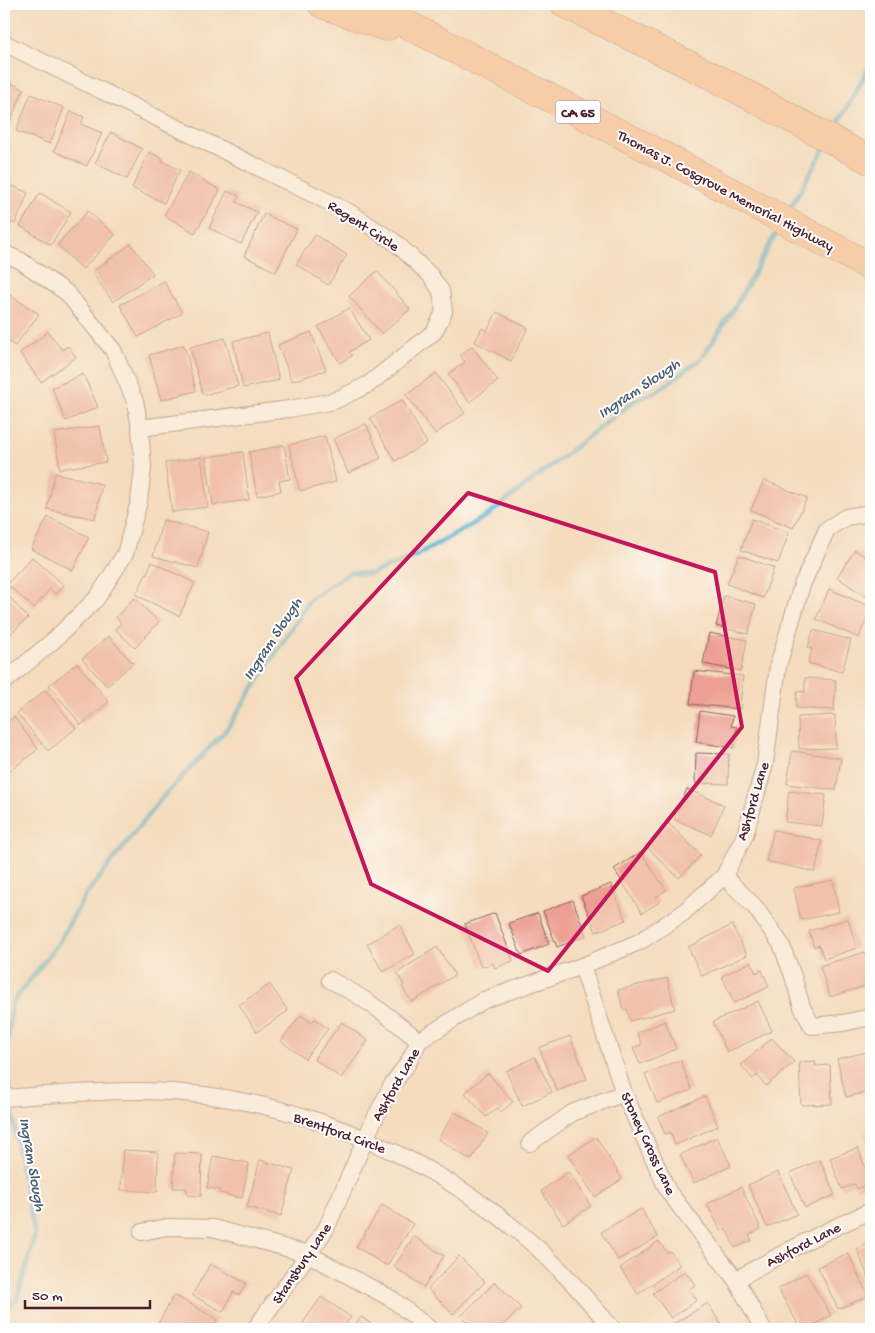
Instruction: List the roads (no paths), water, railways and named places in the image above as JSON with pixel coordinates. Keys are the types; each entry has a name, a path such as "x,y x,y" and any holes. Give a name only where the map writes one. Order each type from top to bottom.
{"highway":[{"path":"322,4 479,61"},
{"name":"Thomas J. Cosgrove Memorial Highway","path":"367,4 677,163 869,265"},
{"path":"565,4 720,80 871,161"},
{"path":"592,4 660,50"}],"street":[{"name":"Regent Circle","path":"4,43 349,212 396,243 430,275 441,291 444,312 434,332 369,384 334,401 289,409 140,428"},
{"path":"4,253 21,261 67,293 113,350 135,401 140,428 143,468 139,502 125,554 97,598 54,640 4,682"},
{"name":"Ashford Lane","path":"365,1139 392,1085 408,1063 419,1041 484,1000 582,966 639,942 683,913 724,876 745,835 765,764 778,666 802,585 826,529 846,516 865,514 871,518"},
{"path":"724,876 755,907 781,944 802,1007 812,1026 842,1023 871,1017"},
{"name":"Stoney Cross Lane","path":"582,966 624,1093 668,1191 736,1280 763,1329"},
{"path":"330,980 357,993 419,1041"},
{"name":"Brentford Circle","path":"4,1098 144,1091 193,1094 280,1110 365,1139 429,1170 493,1212 527,1239 563,1272 613,1329"},
{"path":"530,1143 572,1113 624,1093"},
{"name":"Stansbury Lane","path":"255,1329 326,1229 365,1139"},
{"name":"Ashford Lane","path":"736,1280 784,1252 871,1211"},
{"path":"142,1232 167,1227 213,1228 308,1254 392,1300 430,1329"}],"waterway":[{"name":"Ingram Slough","path":"834,131 871,64"},
{"name":"Ingram Slough","path":"787,214 826,145"},
{"name":"Ingram Slough","path":"4,1310 17,1299 35,1235 18,1151 5,1062 12,1003 57,945 85,896 160,800 227,729 311,598 351,572 370,574 414,557 488,515 635,400 656,392 701,359 735,307 779,228"}]}
